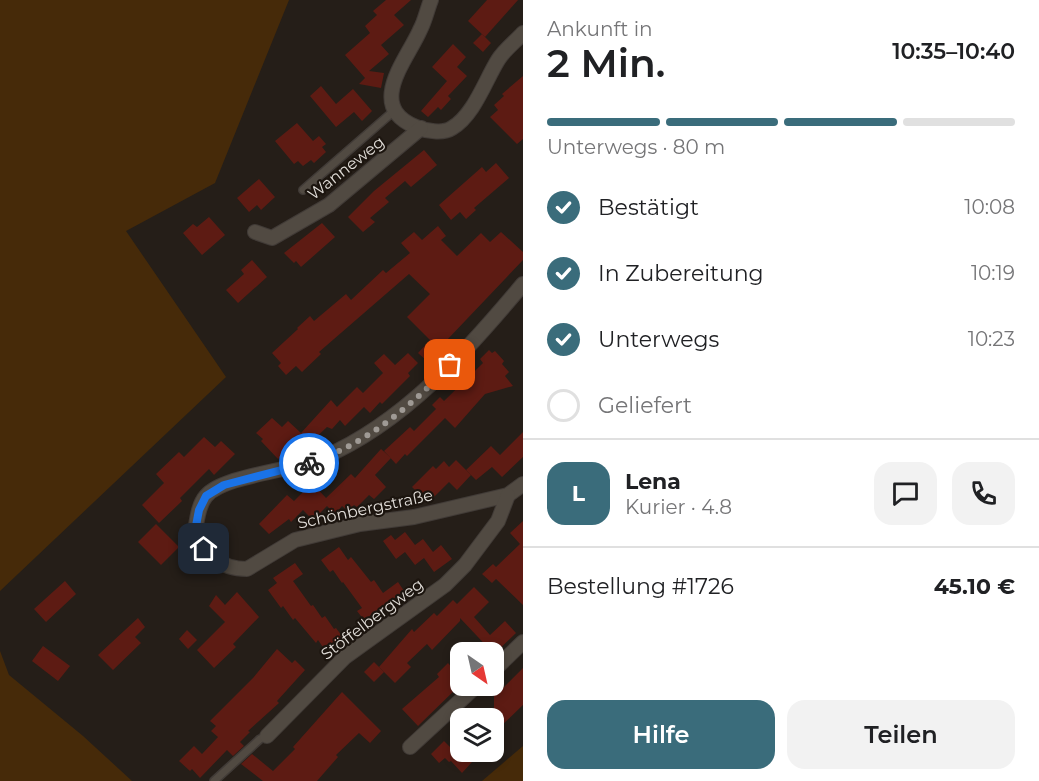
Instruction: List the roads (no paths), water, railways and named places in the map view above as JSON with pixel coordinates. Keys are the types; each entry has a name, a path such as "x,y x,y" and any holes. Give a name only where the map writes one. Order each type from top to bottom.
{"street":[{"path":"431,0 420,30 392,81 395,110 409,124 421,129 438,131 451,129 468,113 499,57 523,33"},
{"name":"Wanneweg","path":"255,232 272,238 329,205 421,129"},
{"name":"Schönbergstraße","path":"523,284 438,378 377,428 352,445 319,460 224,485 206,496 199,510 195,531 204,549 215,561 238,569 247,569 295,540 360,524 414,517 508,495 523,484"},
{"name":"Stöffelbergweg","path":"267,736 345,657 445,585 465,565 498,521 508,495"},
{"path":"504,660 523,642"},
{"path":"410,747 465,696"}],"lane":[{"path":"303,190 395,110"},
{"name":"Stöffelbergweg","path":"214,781 260,739 267,736"}]}
